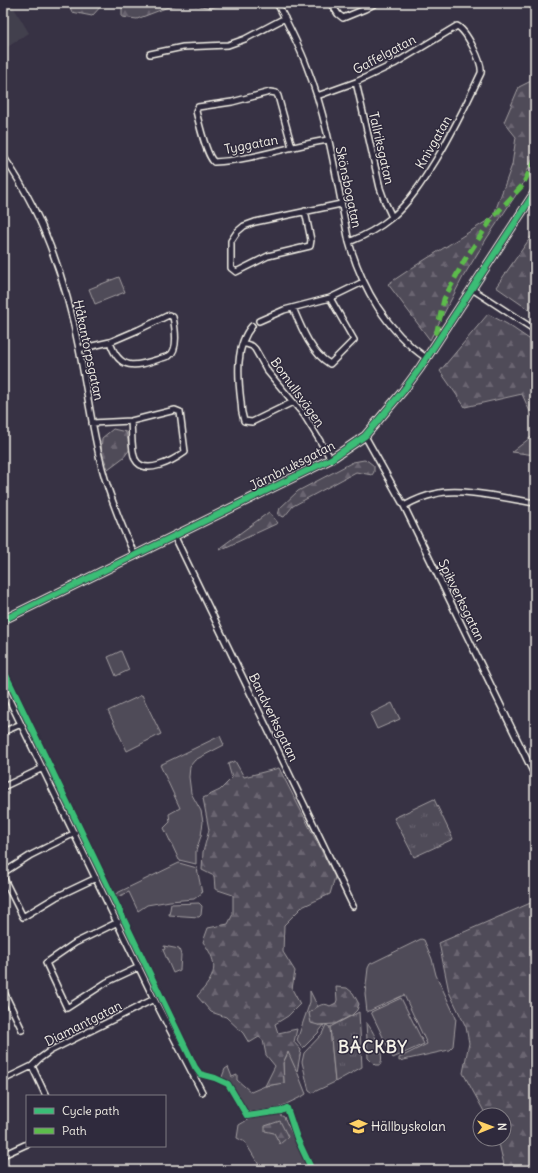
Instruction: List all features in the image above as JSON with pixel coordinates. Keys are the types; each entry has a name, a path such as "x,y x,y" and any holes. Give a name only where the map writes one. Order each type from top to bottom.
{"street":[{"name":"Skönsbogatan","path":"277,3 307,66 317,96 328,140 349,242 363,282 389,324 409,346 426,358"},
{"path":"331,3 338,14 343,18 376,3"},
{"path":"150,54 183,47 228,44 245,39 285,18"},
{"name":"Gaffelgatan","path":"317,96 356,82 394,64 452,28 457,26 460,27"},
{"name":"Knivgatan","path":"349,242 371,232 392,217 404,206 423,182 462,113 482,73 482,68 473,47 460,27"},
{"name":"Tallriksgatan","path":"356,82 380,188 392,217"},
{"name":"Tyggatan","path":"292,147 276,93 270,92 232,102 199,106 196,111 205,144 211,160 214,162 256,156 328,140"},
{"name":"Håkantorpsgatan","path":"3,156 27,197 45,234 62,278 79,349 92,423 105,479 135,556"},
{"name":"Järnbruksgatan","path":"3,620 175,537 331,459 365,436 403,392 535,192"},
{"path":"305,211 311,240 310,246 268,256 236,272 231,268 231,241 237,232 244,226 255,222 305,211 341,204"},
{"path":"259,321 284,310 330,298 363,282"},
{"path":"472,289 535,330"},
{"path":"293,308 301,326 318,354 330,364 334,362 354,340 330,298"},
{"path":"79,349 110,342 169,315 173,317 175,326 175,350 172,355 137,365 129,365 117,357 113,352 110,342"},
{"path":"252,326 246,334 240,361 239,380 244,420 252,422 293,402"},
{"name":"Bomullsvägen","path":"243,343 252,346 268,372 304,415 331,459"},
{"path":"92,423 131,422 175,410 180,412 185,452 174,460 146,468 135,460 133,454 131,422"},
{"name":"Spikverksgatan","path":"365,436 404,506 535,776"},
{"path":"404,506 435,493 454,492 535,503"},
{"name":"Bandverksgatan","path":"175,537 353,906"},
{"path":"3,687 154,999 202,1092"},
{"path":"3,732 21,724"},
{"path":"3,788 43,768"},
{"path":"3,872 31,854 74,833"},
{"path":"3,877 23,917 56,897 96,878"},
{"path":"118,922 76,943 46,964 67,1008 107,982 139,967"},
{"path":"3,990 22,1030"},
{"name":"Diamantgatan","path":"3,1080 32,1066 50,1051 154,999"},
{"path":"32,1066 46,1095"},
{"path":"3,1155 26,1144"}],"shaded area":[{"path":"3,3 11,3 29,33 3,50"}],"green space":[{"path":"68,3 104,3 92,16 72,12"},
{"path":"122,3 227,3 211,8 191,4 171,6 137,19 122,17"},
{"path":"535,79 535,151 522,186 463,277 430,340 388,284 493,217 512,165 516,137 504,122 519,87"},
{"path":"535,231 535,314 496,287"},
{"path":"119,277 125,292 95,304 89,289"},
{"path":"488,314 507,324 535,343 535,423 522,394 465,407 440,371"},
{"path":"113,429 126,432 130,449 124,457 108,469 101,451 102,438"},
{"path":"535,434 535,455 512,452"},
{"path":"364,460 368,461 374,466 374,472 372,475 356,472 293,506 284,517 278,515 280,508 298,491 353,462"},
{"path":"269,512 278,523 220,550 221,547"},
{"path":"121,651 129,670 116,676 108,657"},
{"path":"142,695 161,734 127,751 108,711"},
{"path":"392,703 400,719 377,729 370,714"},
{"path":"220,736 224,745 195,760 190,766 189,777 191,793 201,811 203,822 201,836 196,851 196,864 179,860 164,828 170,822 169,814 180,808 160,765"},
{"path":"235,761 244,777 279,768 335,877 330,894 302,907 284,925 283,952 295,971 292,989 300,1004 288,1016 275,1024 278,1033 297,1029 294,1042 301,1050 297,1072 288,1052 283,1063 284,1083 265,1086 275,1066 266,1055 263,1040 259,1037 249,1043 243,1033 226,1017 211,1012 197,996 212,976 214,970 212,957 203,942 208,928 228,924 233,914 233,895 215,889 214,876 202,870 203,852 209,830 203,798 220,790 232,778 228,764"},
{"path":"434,799 453,839 414,857 394,818"},
{"path":"179,863 197,868 202,893 194,899 147,905 138,911 129,892 115,898 113,895"},
{"path":"535,901 535,1170 513,1170 504,1165 500,1147 512,1147 512,1107 482,1107 463,1073 469,1043 466,1027 449,992 439,943"},
{"path":"199,903 202,906 201,915 199,917 169,915 171,904"},
{"path":"421,939 424,940 432,959 436,975 456,1018 453,1046 449,1050 399,1061 399,1058 427,1044 404,995 367,1012 365,994 368,968 370,964"},
{"path":"164,946 179,949 181,955 180,970 173,973 163,950 165,949"},
{"path":"336,987 347,988 353,993 359,1004 357,1010 352,1015 335,1024 318,1025 311,1023 309,1013 324,1004 330,1006 336,1003"},
{"path":"310,991 318,1007 309,1013 318,1025 324,1025 303,1048 297,1040 310,1002"},
{"path":"401,998 424,1044 393,1058 371,1012"},
{"path":"359,1012 362,1067 335,1082 330,1027"},
{"path":"366,1022 375,1036 380,1049 380,1065 375,1065 368,1058"},
{"path":"326,1025 330,1027 335,1082 312,1093 309,1091 302,1062 304,1053 322,1034"},
{"path":"289,1051 306,1094 278,1108 251,1112 247,1111 233,1088 222,1077 225,1069 228,1067 232,1077 237,1075 237,1080 251,1092 265,1086 284,1083 283,1063"},
{"path":"278,1114 284,1117 309,1170 262,1170 245,1142 237,1138 239,1125 249,1119"},
{"path":"280,1121 288,1137 280,1144 274,1133 265,1131 265,1126"}],"marked path":[{"path":"436,335 444,299 464,261 493,217 522,186 535,161"}],"cycle path":[{"path":"3,620 331,459 365,436 403,391 420,368 535,192"},
{"path":"3,669 195,1067 200,1074 215,1078 228,1084 247,1116 281,1111 287,1108 297,1138 312,1170"}],"place":[{"name":"Hällbyskolan","path":"358,1126"}],"district":[{"name":"BÄCKBY","path":"373,1047"}]}
